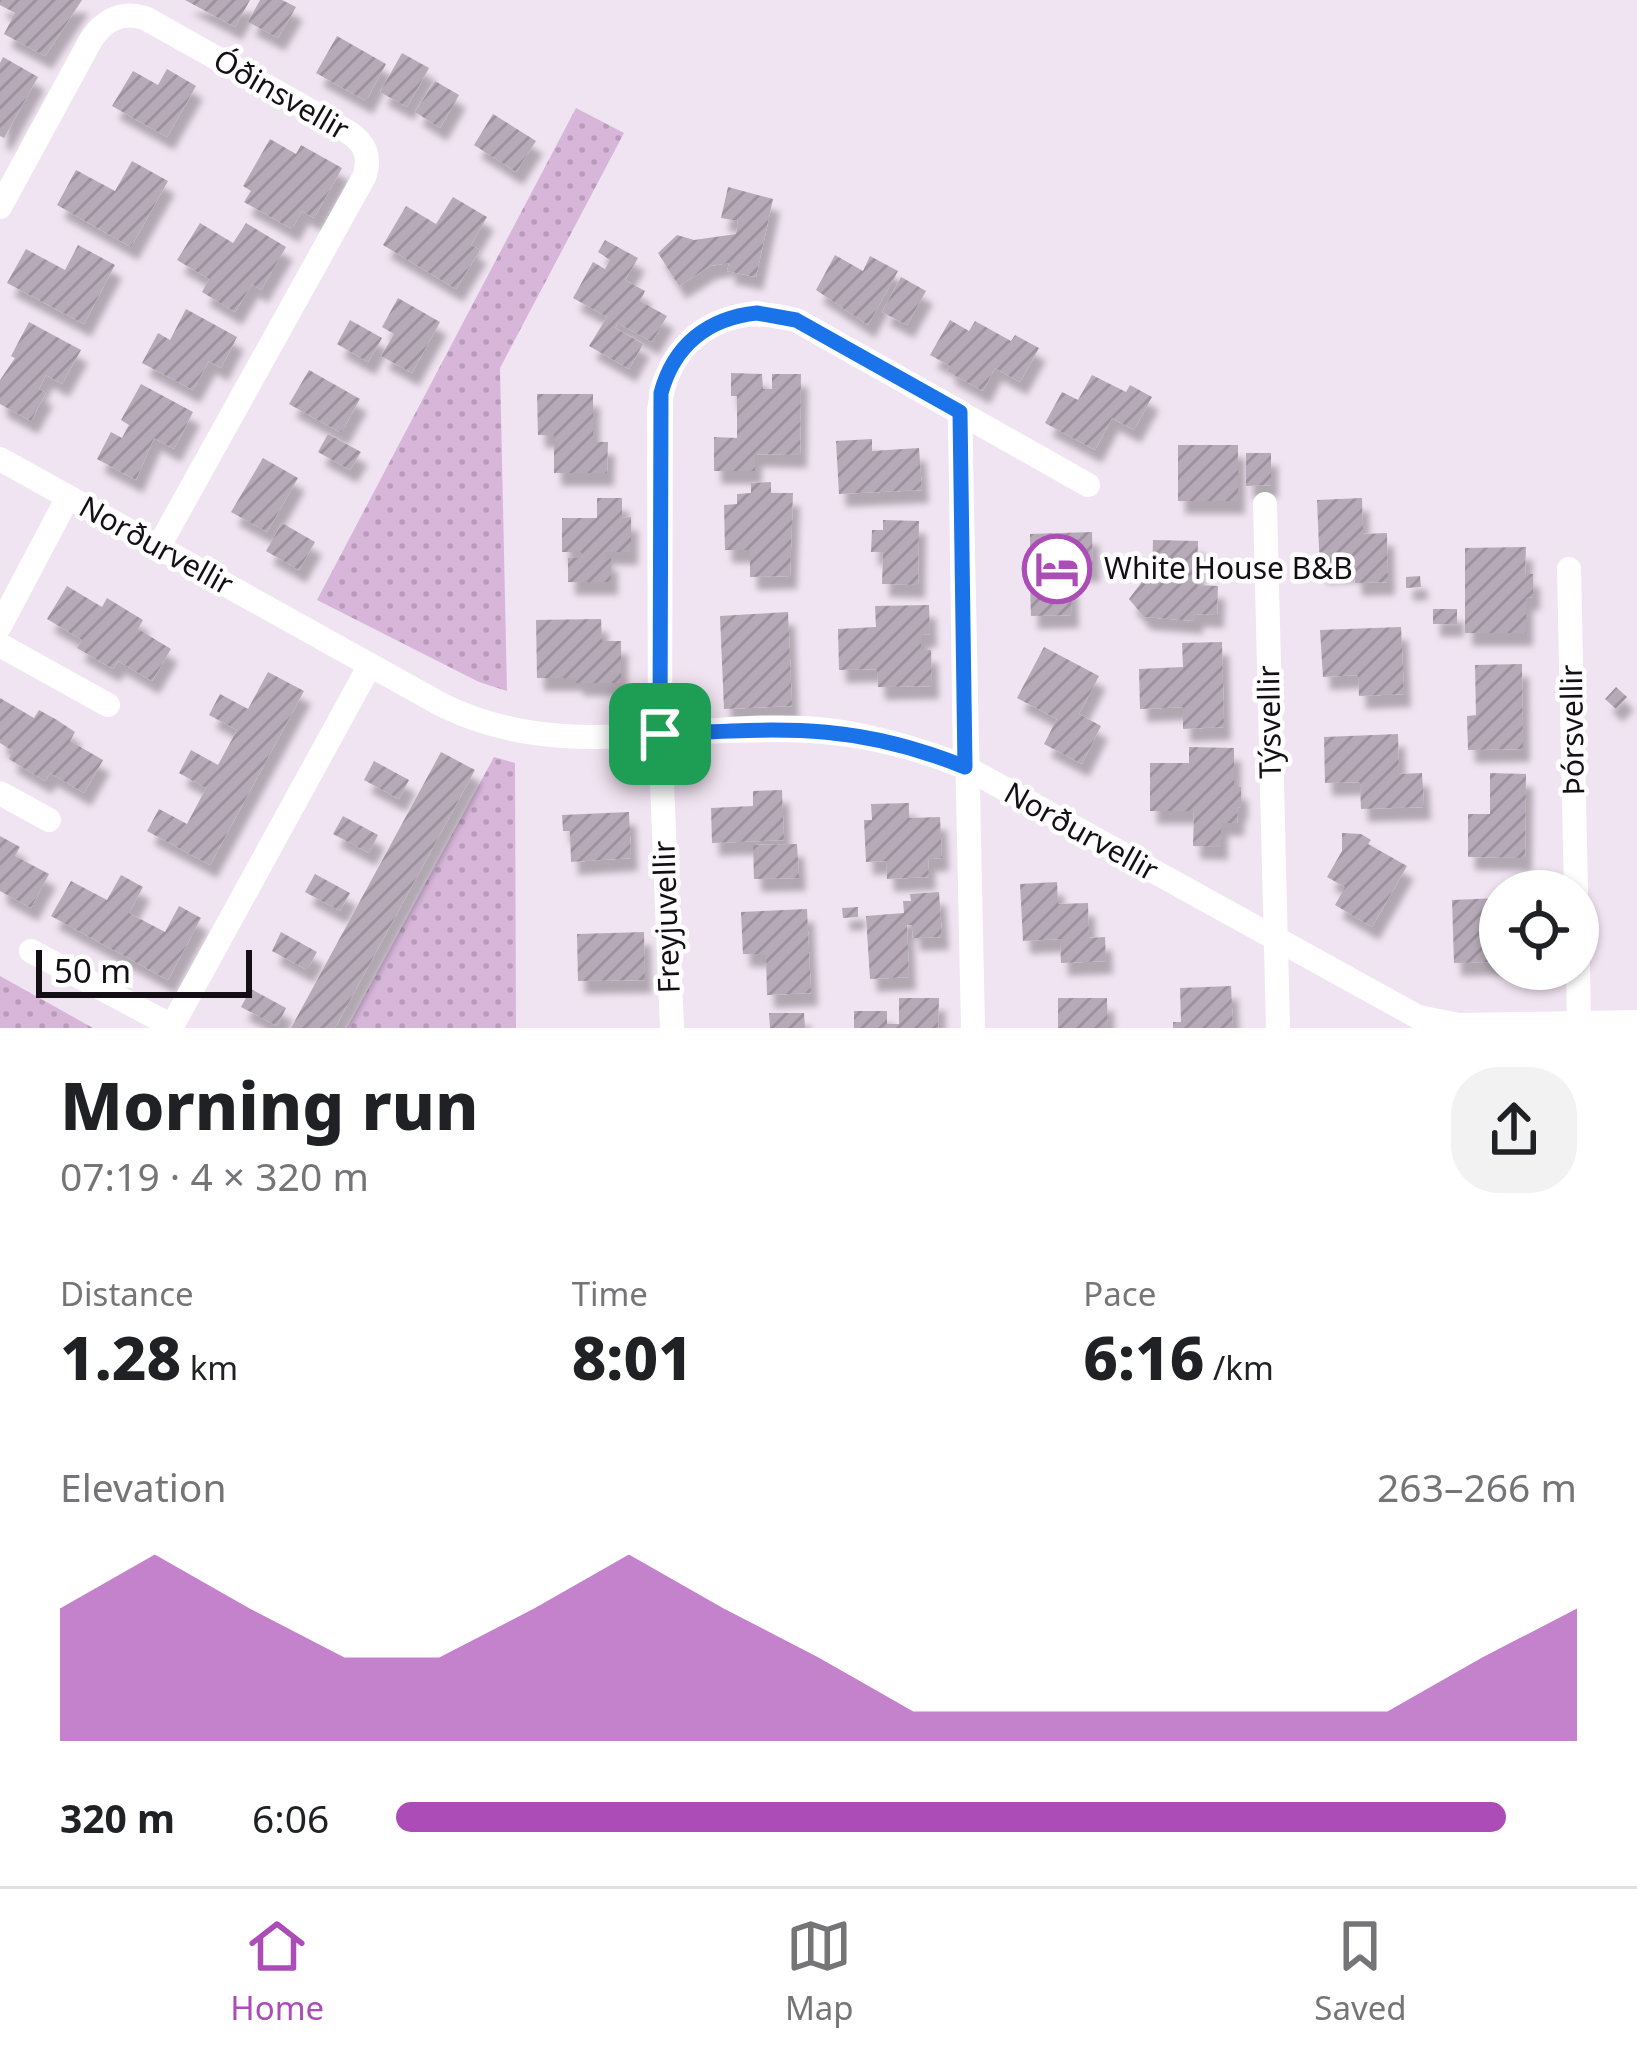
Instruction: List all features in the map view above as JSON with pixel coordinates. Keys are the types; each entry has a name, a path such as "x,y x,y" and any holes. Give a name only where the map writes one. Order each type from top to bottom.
{"street":[{"name":"Óðinsvellir","path":"0,207 92,38 106,22 126,15 145,18 348,131 364,147 368,158 364,178 158,548"},
{"name":"Freyjuvellir","path":"672,1028 660,734 659,411 666,376 686,345 700,331 737,315 777,314 796,320 1088,484"},
{"path":"960,412 974,1028"},
{"name":"Norðurvellir","path":"0,459 465,716 512,732 567,739 801,728 905,746 965,767 1418,1018 1460,1025 1637,1022"},
{"name":"Norðurvellir","path":"0,626 68,497"},
{"name":"Týsvellir","path":"1265,504 1278,1028"},
{"name":"Þórsvellir","path":"1569,569 1576,870"},
{"path":"0,645 108,705"},
{"path":"31,951 172,1026 370,665"},
{"path":"0,793 49,820"},
{"path":"1578,990 1579,1026"}],"shaded area":[{"path":"576,108 624,133 500,368 507,691 479,682 317,600"},
{"path":"494,757 515,763 516,1028 347,1028"},
{"path":"0,976 93,1028 0,1028"}],"building":[{"path":"0,0 82,0 45,56 4,34 15,13 0,5"},
{"path":"185,0 250,0 235,27"},
{"path":"260,0 282,0 296,7 278,38 248,22"},
{"path":"337,36 386,64 366,101 316,73"},
{"path":"402,53 429,68 407,107 380,92"},
{"path":"3,57 38,77 4,138 0,136"},
{"path":"167,69 196,86 167,137 112,106 133,71 158,85"},
{"path":"435,81 459,95 440,128 415,112"},
{"path":"493,114 536,141 516,172 474,145"},
{"path":"270,139 296,154 301,145 342,168 314,218 302,211 292,229 244,202 251,191 243,186"},
{"path":"132,161 168,181 131,247 57,205 76,170 115,191"},
{"path":"728,187 773,199 756,277 727,271 729,263 710,266 679,286 658,253 677,235 694,240 736,234 738,221 721,218"},
{"path":"453,197 487,217 471,245 480,250 456,289 383,245 406,206 436,224"},
{"path":"200,223 233,243 246,223 286,247 261,290 252,284 235,312 202,292 209,279 177,260"},
{"path":"605,240 638,258 625,280 645,291 640,301 667,316 652,342 618,323 615,328 643,344 629,369 589,346 607,317 573,298 593,262 605,269 610,260 598,252"},
{"path":"78,245 115,265 84,324 7,283 26,249 65,270"},
{"path":"835,255 863,271 870,256 898,271 868,325 816,290"},
{"path":"901,277 926,291 907,325 882,312"},
{"path":"398,298 440,322 412,373 381,356 394,334 382,327"},
{"path":"186,309 237,337 221,368 209,361 193,390 142,363 158,333 170,340"},
{"path":"350,320 382,338 368,362 337,344"},
{"path":"950,320 969,331 975,321 1011,341 1015,335 1039,348 1020,382 995,368 983,391 947,371 950,366 930,355"},
{"path":"29,322 81,350 62,384 46,375 39,389 46,393 31,421 0,404 0,380"},
{"path":"309,370 360,399 341,433 289,404"},
{"path":"731,373 762,374 763,389 772,389 772,374 801,374 800,455 755,454 755,471 714,471 714,437 737,438 737,396 731,396"},
{"path":"1092,375 1126,392 1130,385 1152,397 1134,430 1112,418 1095,450 1045,423 1062,392 1078,400"},
{"path":"141,384 193,412 174,449 154,438 136,480 97,459 111,432 122,438 129,425 121,420"},
{"path":"537,394 593,394 593,442 608,442 607,473 554,473 554,435 538,435"},
{"path":"328,434 361,452 350,470 318,452"},
{"path":"872,439 872,451 919,448 922,490 839,494 836,441"},
{"path":"1178,445 1238,445 1238,501 1178,501"},
{"path":"1246,453 1271,453 1271,485 1246,486"},
{"path":"263,458 298,478 267,532 231,512"},
{"path":"771,482 771,493 793,493 790,576 750,577 750,550 725,550 724,505 737,504 737,494 751,493 751,483"},
{"path":"597,498 622,498 622,518 631,517 631,552 605,552 605,558 611,558 611,582 568,582 568,558 582,558 581,552 562,552 562,518 597,518"},
{"path":"1362,498 1363,534 1387,533 1388,582 1355,583 1354,569 1320,571 1317,500"},
{"path":"883,520 919,521 918,585 882,584 883,552 871,552 872,530 883,530"},
{"path":"282,523 315,542 299,570 266,551"},
{"path":"1092,532 1093,569 1061,569 1062,582 1071,582 1072,615 1031,616 1030,583 1037,583 1037,570 1030,570 1030,534"},
{"path":"1153,540 1198,541 1197,585 1218,586 1217,615 1196,614 1196,621 1144,617 1129,599 1144,579 1152,579"},
{"path":"1526,547 1525,574 1533,574 1533,597 1526,598 1526,633 1465,633 1465,548"},
{"path":"1420,576 1421,587 1406,588 1406,577"},
{"path":"67,586 102,607 107,598 143,620 138,629 171,649 152,681 118,661 113,669 77,648 82,640 47,619"},
{"path":"929,605 930,634 921,635 921,650 931,650 932,686 878,687 877,669 839,670 838,629 876,627 875,606"},
{"path":"1433,609 1457,609 1457,624 1433,624"},
{"path":"788,612 792,706 724,709 720,616"},
{"path":"601,619 602,641 621,641 621,683 537,678 536,620"},
{"path":"1401,627 1404,694 1359,696 1358,675 1323,677 1320,630"},
{"path":"1222,642 1224,727 1183,729 1183,707 1140,709 1139,669 1183,667 1182,643"},
{"path":"1044,647 1099,676 1079,714 1101,726 1082,764 1044,744 1057,719 1017,698"},
{"path":"1522,664 1523,749 1468,750 1467,716 1476,715 1475,665"},
{"path":"268,672 304,691 210,865 147,831 159,809 187,824 206,788 179,773 191,750 218,765 237,730 209,715 220,694 248,709"},
{"path":"1616,687 1627,697 1616,709 1605,699"},
{"path":"0,698 34,718 39,710 57,720 75,732 70,741 103,760 84,793 50,773 45,781 9,759 13,751 0,743"},
{"path":"1398,734 1399,774 1422,773 1424,807 1361,809 1360,782 1325,783 1324,737"},
{"path":"1189,747 1234,748 1234,787 1241,787 1241,808 1237,823 1221,823 1221,847 1193,846 1194,811 1150,811 1150,763 1189,763"},
{"path":"441,752 475,770 335,1028 291,1028"},
{"path":"374,761 409,780 399,799 364,780"},
{"path":"1490,773 1526,774 1525,858 1468,857 1468,814 1490,814"},
{"path":"782,790 784,840 712,843 711,808 753,806 753,791"},
{"path":"909,803 909,818 940,817 942,858 928,859 929,877 887,879 886,861 866,862 864,820 872,820 871,804"},
{"path":"629,812 631,858 571,862 570,831 563,831 562,815"},
{"path":"343,816 378,835 369,853 333,834"},
{"path":"1342,833 1361,834 1371,840 1368,844 1407,866 1372,927 1335,905 1345,887 1327,877 1342,851"},
{"path":"0,836 20,847 15,856 49,874 31,908 0,891"},
{"path":"797,844 799,878 754,879 753,845"},
{"path":"315,874 350,893 340,911 305,892"},
{"path":"121,875 143,887 129,913 165,932 179,906 201,918 168,980 51,916 71,881 107,900"},
{"path":"1057,882 1058,904 1088,903 1089,938 1105,937 1106,961 1061,963 1060,939 1023,941 1020,884"},
{"path":"939,892 942,937 913,938 912,925 907,925 909,977 870,979 866,916 904,913 903,901 911,901 910,894"},
{"path":"1479,899 1479,962 1454,963 1452,900"},
{"path":"858,907 858,917 843,918 842,908"},
{"path":"807,909 811,993 767,995 766,954 743,954 741,912"},
{"path":"281,932 317,952 307,970 272,951"},
{"path":"644,932 645,980 578,981 577,934"},
{"path":"1231,986 1233,1028 1173,1028 1173,1022 1181,1022 1180,988"},
{"path":"251,989 286,1008 277,1026 241,1007"},
{"path":"899,998 939,998 938,1028 854,1028 854,1011 887,1011 887,1024 899,1024"},
{"path":"1058,998 1107,998 1108,1028 1058,1028"},
{"path":"769,1013 804,1013 805,1028 770,1028"}],"place":[{"name":"White House B&B","path":"1057,569"}],"route":[{"path":"777,314 796,320 960,412 965,767 874,737 837,731 801,728 660,734 659,411 666,376 686,345 700,331 737,315 777,314"}]}
